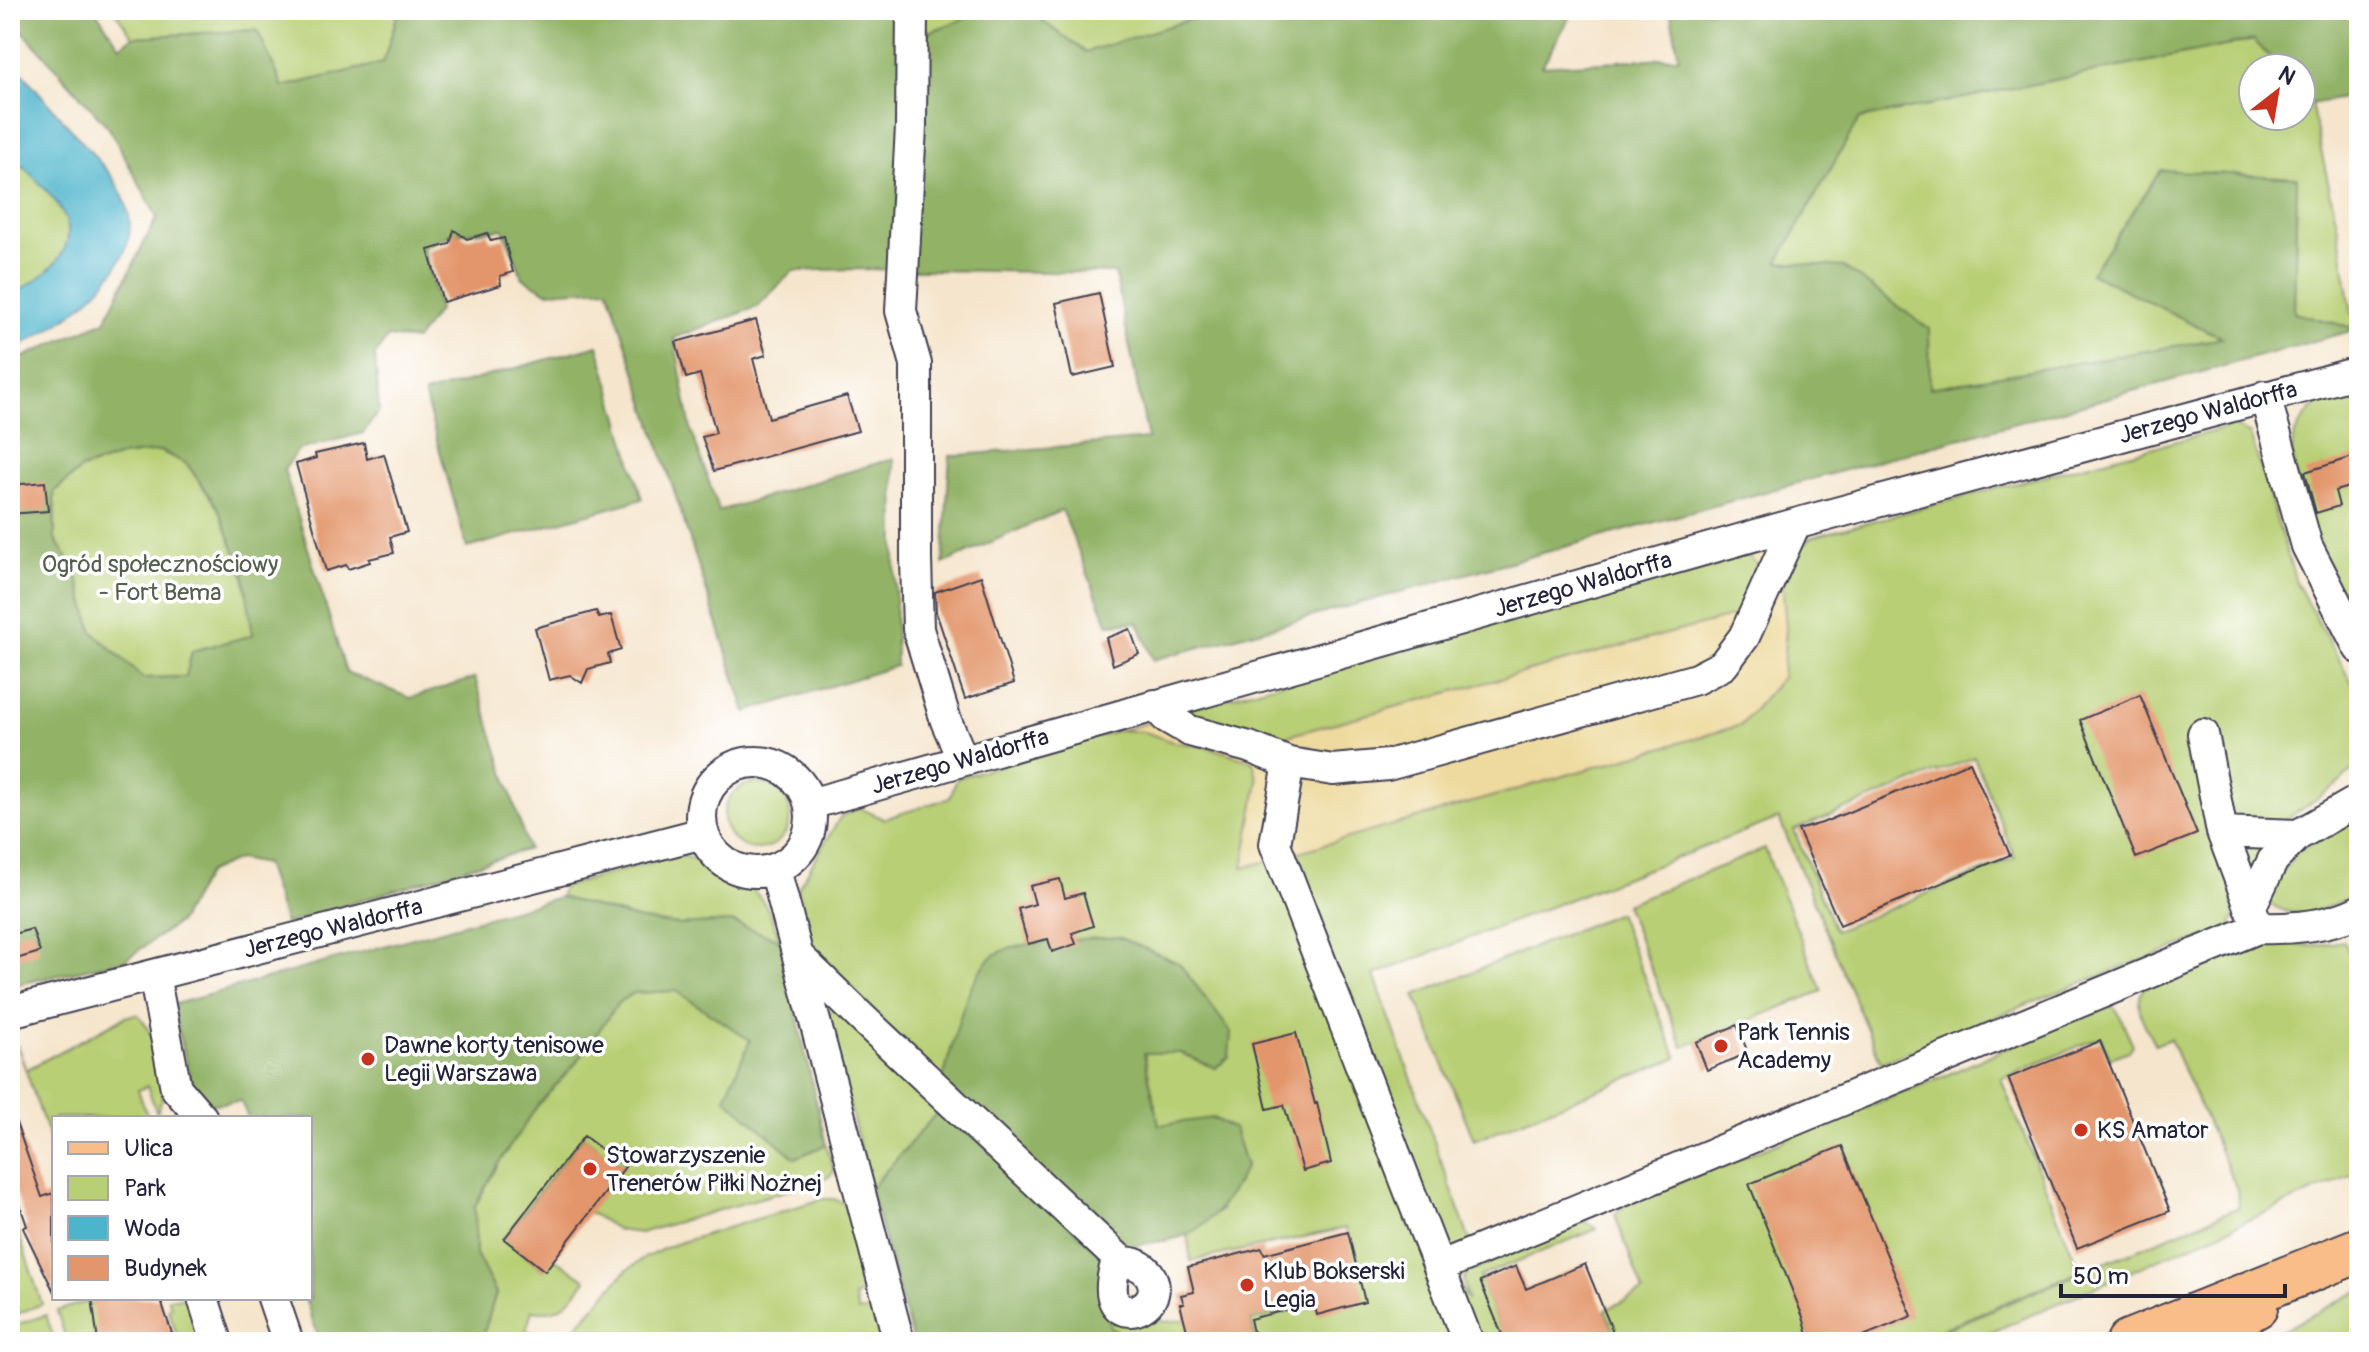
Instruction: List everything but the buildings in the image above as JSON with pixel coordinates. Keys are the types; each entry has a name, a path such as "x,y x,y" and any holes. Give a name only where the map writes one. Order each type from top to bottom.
{"highway":[{"path":"2129,1342 2359,1251"}],"main road":[{"path":"2195,1342 2359,1251"}],"street":[{"path":"912,10 911,127 901,311 916,364 918,629 946,721 963,760"},
{"name":"Jerzego Waldorffa","path":"810,804 1795,524 2359,372"},
{"path":"2265,396 2307,546 2359,648"},
{"path":"1155,705 1166,717 1190,731 1249,747 1289,763 1333,770 1388,765 1696,679 1723,665 1744,637 1795,524"},
{"path":"2203,734 2222,832 2254,918"},
{"path":"757,761 783,769 803,787 810,804 812,820 801,850 775,869 758,872 732,866 711,849 703,833 701,816 708,792 724,772 739,764 757,761"},
{"path":"1289,763 1275,844 1468,1342"},
{"path":"2254,918 2273,860 2298,835 2359,800"},
{"path":"2222,832 2298,835"},
{"name":"Jerzego Waldorffa","path":"10,1012 703,833"},
{"path":"775,869 899,1342"},
{"path":"1439,1267 2254,918 2283,929 2345,918 2359,911"},
{"path":"798,956 1122,1262"},
{"path":"154,975 176,1088 169,1116"},
{"path":"176,1088 200,1116"},
{"path":"204,1300 217,1342"},
{"path":"274,1300 288,1342"}],"green space":[{"path":"10,10 95,10 120,46 133,37 257,30 283,87 383,63 399,10 905,10 929,32 988,10 1027,10 1086,52 1221,10 1574,10 1542,66 1679,57 1670,10 2348,10 2349,14 2359,11 2359,95 2317,103 2317,52 2265,52 2254,40 1859,119 1778,262 1844,267 1929,329 1930,388 2222,338 2091,273 2161,170 2297,178 2294,313 2358,329 1153,660 1138,622 1108,624 1062,510 943,564 950,456 1148,439 1115,273 793,271 757,307 674,338 691,430 719,511 894,458 896,666 746,712 608,288 547,292 523,278 503,229 452,234 423,247 439,309 416,340 388,337 375,355 379,411 363,433 298,450 284,470 346,672 410,698 475,678 528,849 285,924 265,864 238,859 208,872 179,922 123,961 10,986 10,363 105,321 157,217 109,128 10,17","holes":["161,451 187,464 218,508 244,574 253,635 192,651 186,677 143,678 93,632 76,572 55,539 54,492 81,469 121,456"]},
{"path":"114,10 399,10 383,63 283,87 257,30 133,37"},
{"path":"905,10 988,10 929,32"},
{"path":"1027,10 1221,10 1086,52"},
{"path":"2255,40 2265,52 2237,52 2237,132 2317,132 2338,228 2352,314 2358,329 2294,313 2297,179 2091,273 2223,338 1929,388 1929,329 1777,262 1859,119"},
{"path":"10,153 53,198 64,215 68,229 67,241 55,264 33,282 10,294"},
{"path":"598,345 642,499 467,548 424,394"},
{"path":"2359,388 2359,634 2315,536 2296,478 2292,455 2296,431 2313,408 2329,395"},
{"path":"2234,426 2250,434 2296,582 2359,695 2359,764 2337,785 2288,818 2248,875 2230,928 2075,985 1881,1063 1779,818 1374,975 1470,1241 1447,1263 1468,1301 1463,1280 1470,1268 1570,1224 1587,1222 1597,1229 1479,1277 1505,1342 1256,1342 1251,1320 1361,1296 1346,1228 1191,1261 1187,1234 1222,1209 1159,1125 1144,1053 1181,1053 1215,1068 1229,1057 971,986 942,1082 813,950 798,888 841,816 860,808 884,819 950,798 957,778 1120,730 1145,732 1253,761 1258,781 1243,868 1741,725 1782,677 1786,628 1782,581 1801,547 1812,537","holes":["1974,757 2015,858 1835,931 1794,830"]},
{"name":"Ogród społecznościowy - Fort Bema","path":"160,451 187,464 218,508 244,574 254,635 192,651 186,677 143,678 93,632 76,572 55,539 54,492 81,469 121,456"},
{"path":"1746,554 1762,568 1738,615 1265,742 1188,722 1186,713 1194,707"},
{"path":"757,783 780,793 790,816 780,839 757,849 734,839 724,816 734,793"},
{"path":"2359,817 2359,893 2326,908 2304,913 2282,910 2271,904 2269,892 2295,854"},
{"path":"1765,849 1822,991 1683,1047 1625,904"},
{"path":"676,855 722,871 754,891 767,908 780,940 732,922 679,925 641,920 560,897 563,887"},
{"path":"560,897 641,920 679,925 732,922 780,940 826,1145 795,1158 725,1098 750,1040 676,991 634,993 618,1003 577,1062 538,1105 498,1164 475,1206 476,1254 496,1293 481,1342 320,1342 306,1300 312,1300 312,1116 247,1116 241,1101 205,1105 193,1090 172,1005"},
{"path":"1618,913 1677,1058 1474,1140 1415,995"},
{"path":"1118,937 1179,963 1231,1032 1229,1057 1215,1068 1181,1053 1144,1053 1159,1125 1213,1118 1234,1129 1246,1166 1222,1205 1198,1228 1181,1237 1126,1249 942,1082 966,999 973,983 992,957 1002,951 1033,944"},
{"path":"2268,940 2311,946 2344,941 2359,977 2359,1172 1969,1342 1915,1342 2239,1207 2237,1189 2170,1039 2155,1045 2139,1007 2147,984"},
{"path":"676,991 750,1040 795,1158 826,1145 834,1171 829,1177 815,1182 640,1233 618,1230 589,1212 624,1166 583,1136 504,1238 544,1270 554,1258 586,1280 558,1309 532,1310 526,1331 554,1337 568,1336 626,1271 672,1245 822,1199 834,1199 854,1208 875,1288 854,1297 858,1312 881,1309 890,1342 481,1342 496,1293 476,1254 475,1206 498,1164 538,1105 577,1062 618,1002 634,993"},
{"path":"2106,1003 2117,1010 2133,1045 2129,1051 2110,1058 2100,1037 2001,1079 2080,1271 1911,1342 1618,1342 1605,1310 1643,1292 1615,1215 1627,1203 1949,1074"},
{"path":"834,1007 942,1107 870,1189 828,1016"},
{"path":"136,1014 142,1019 156,1048 164,1091 157,1113 147,1086 138,1090 147,1116 52,1116 52,1146 17,1045 26,1070"},
{"path":"942,1107 1106,1259 1104,1276 1110,1327 1136,1342 913,1342 870,1189"},
{"path":"10,1208 42,1304 10,1317"},
{"path":"2359,1291 2359,1334 2343,1342 2260,1342"},
{"path":"169,1300 189,1300 203,1342 179,1342 168,1308 171,1307"},
{"path":"89,1301 91,1305 103,1301 116,1329 79,1342 67,1342 57,1311"},
{"path":"1107,1305 1165,1322 1191,1319 1195,1337 1169,1342 1136,1342 1110,1327"},
{"path":"46,1315 55,1342 10,1342 12,1326"}],"sand":[{"path":"1812,537 1801,547 1782,581 1786,628 1782,677 1741,725 1243,868 1258,781 1253,761 1145,732 1120,730 1186,713 1188,722 1265,742 1738,615 1761,568 1746,554"}],"water":[{"path":"10,59 111,175 124,199 130,226 126,246 103,284 67,317 10,349 10,294 33,282 55,264 67,241 68,229 64,215 53,198 10,153"}],"place":[{"name":"Park Tennis Academy","path":"1721,1046"},
{"name":"Dawne korty tenisowe Legii Warszawa","path":"368,1059"},
{"name":"KS Amator","path":"2081,1130"},
{"name":"Stowarzyszenie Trenerów Piłki Nożnej","path":"590,1169"},
{"name":"Klub Bokserski Legia","path":"1247,1285"}]}
